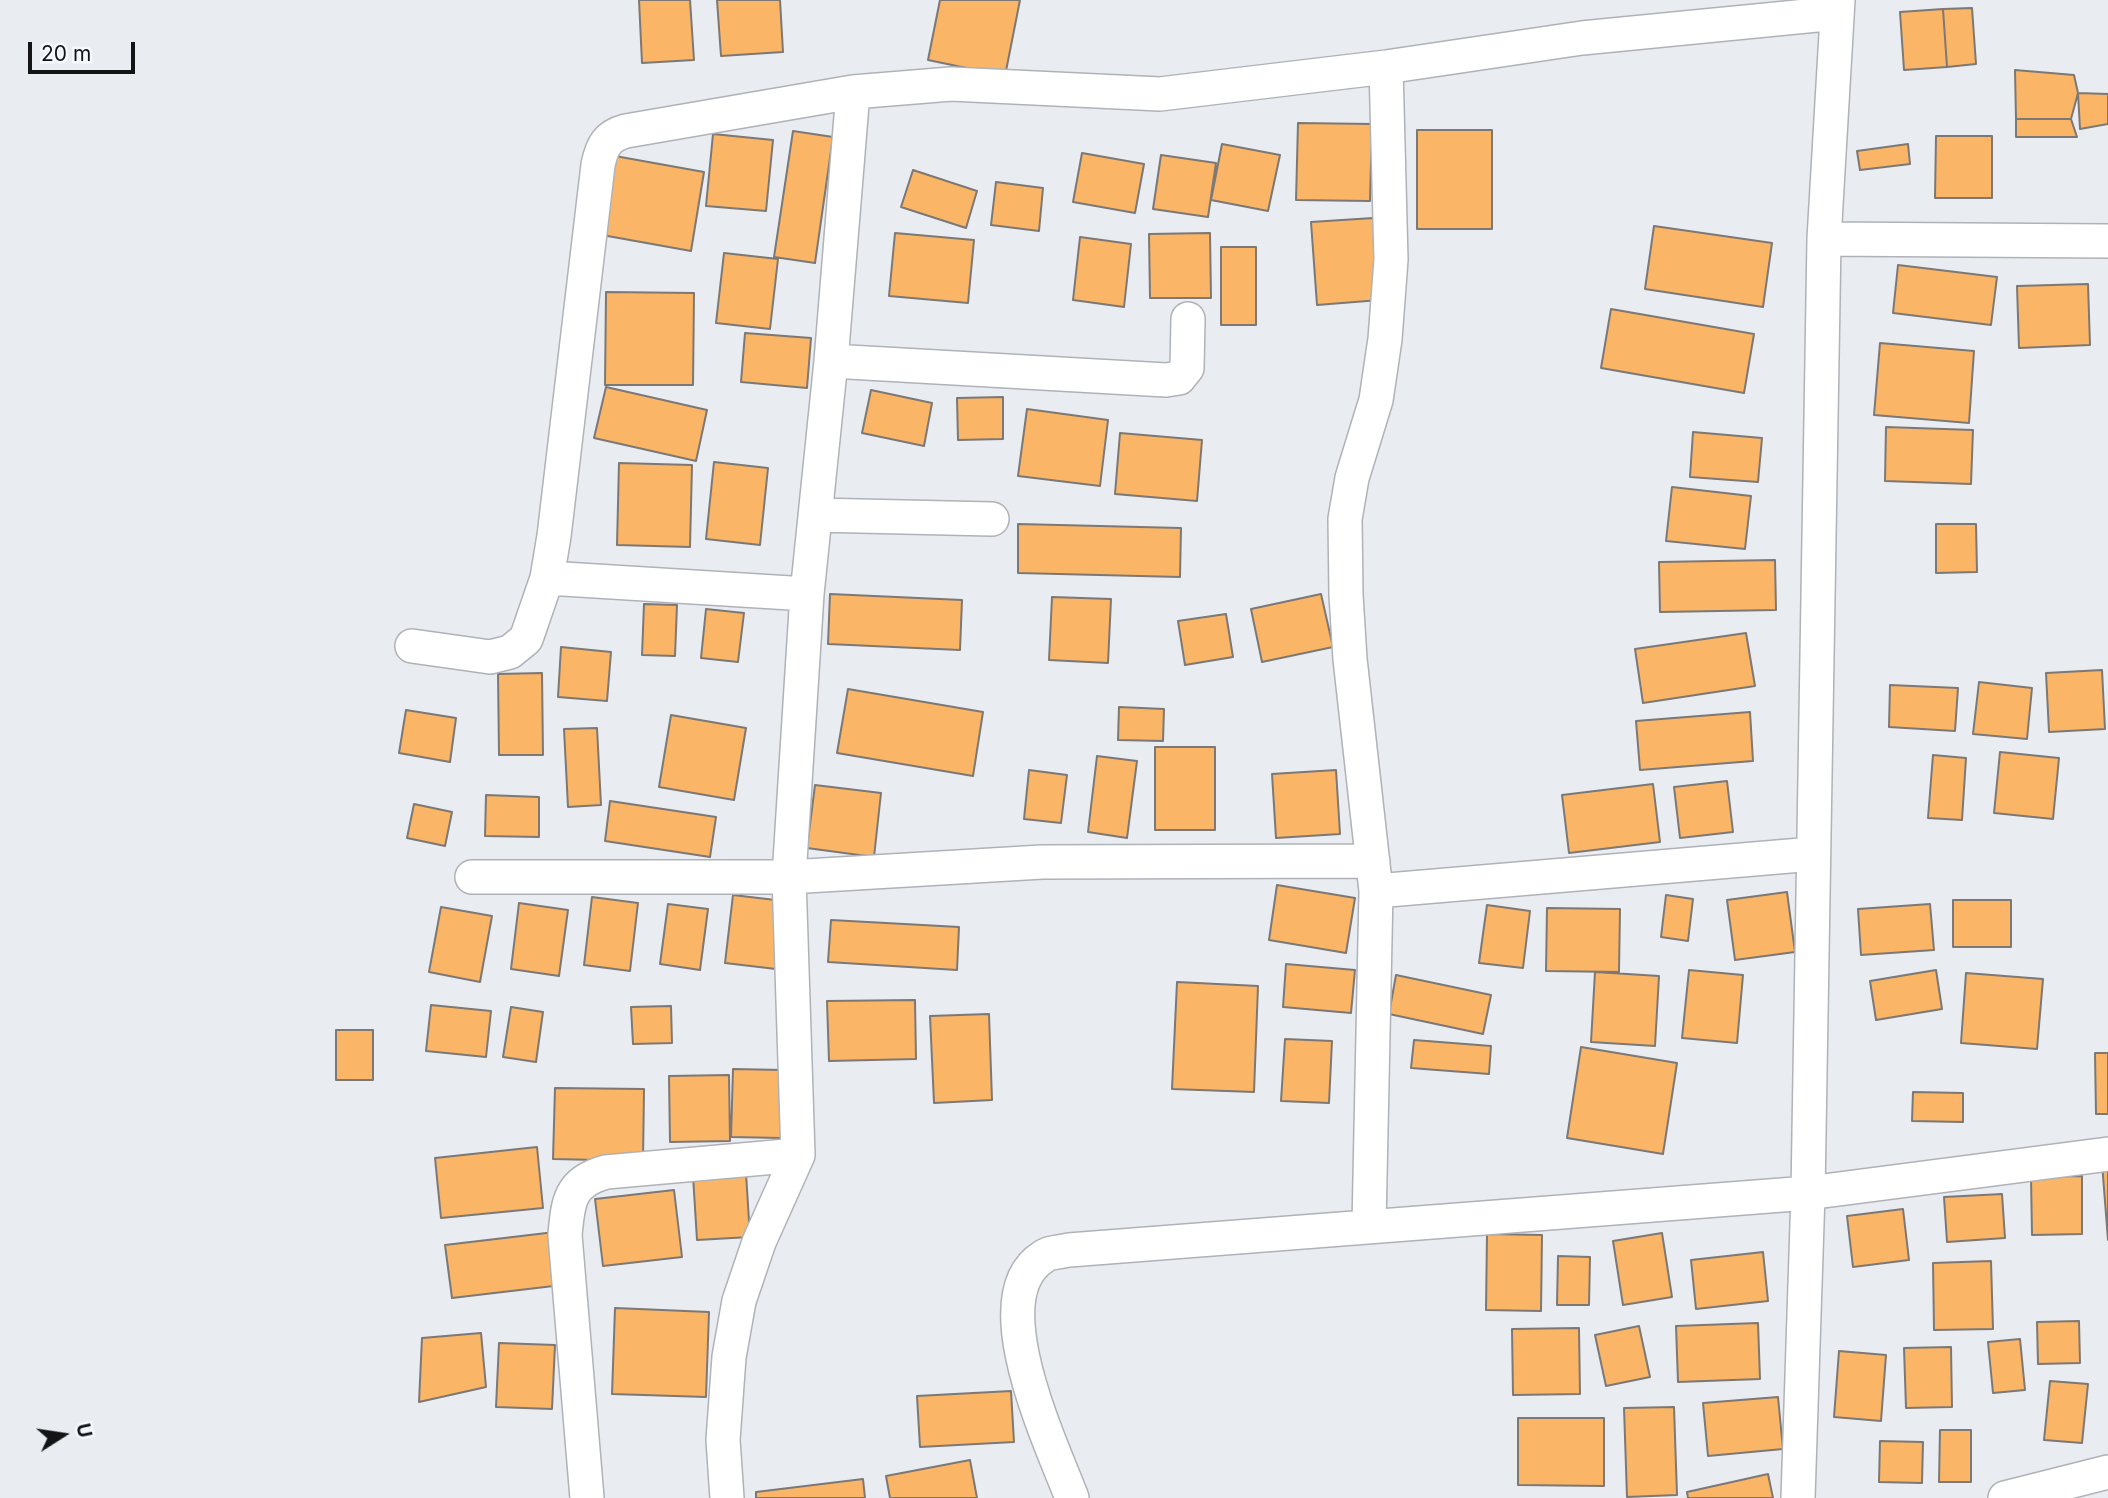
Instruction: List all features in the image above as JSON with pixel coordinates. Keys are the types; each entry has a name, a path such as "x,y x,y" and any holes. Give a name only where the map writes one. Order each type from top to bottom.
{"street":[{"path":"412,646 490,657 510,652 526,639 547,578 598,165 604,144 609,138 626,131 853,92 951,84 1160,94 1386,67 1582,38 1837,6 1824,239 1808,1193 1798,1498"},
{"path":"1369,1226 1374,876 1350,659 1345,519 1352,478 1376,400 1385,339 1391,260 1386,67"},
{"path":"727,1498 723,1440 729,1357 739,1301 759,1242 798,1155 789,877 807,594 831,361 853,92"},
{"path":"1824,239 2108,241"},
{"path":"831,361 1166,380 1179,378 1187,368 1188,319"},
{"path":"815,515 992,519"},
{"path":"547,578 807,594"},
{"path":"472,877 789,877 1042,863 1374,876 1812,854"},
{"path":"1072,1498 1034,1400 1019,1348 1019,1286 1030,1268 1044,1255 1069,1250 1808,1193 2108,1154"},
{"path":"587,1498 565,1236 568,1205 578,1185 606,1172 798,1155"},
{"path":"2005,1498 2108,1472"}],"building":[{"path":"639,0 690,0 694,60 642,63"},
{"path":"717,0 780,0 783,52 721,56"},
{"path":"940,0 1020,0 1005,76 928,60"},
{"path":"1972,8 1976,64 1947,67 1943,9"},
{"path":"1943,9 1947,67 1904,70 1900,12"},
{"path":"2015,70 2074,75 2078,93 2071,119 2016,119"},
{"path":"2078,93 2108,94 2108,124 2080,129"},
{"path":"2016,119 2071,119 2077,137 2016,137"},
{"path":"1298,123 1372,124 1370,201 1296,200"},
{"path":"1417,130 1492,130 1492,229 1417,229"},
{"path":"793,131 833,137 815,263 774,257"},
{"path":"713,134 773,140 766,211 706,206"},
{"path":"1936,136 1992,136 1992,198 1935,198"},
{"path":"1222,144 1280,155 1268,211 1211,200"},
{"path":"1908,144 1910,164 1860,170 1857,151"},
{"path":"1082,153 1144,164 1135,213 1073,202"},
{"path":"1161,155 1216,163 1208,217 1153,209"},
{"path":"615,156 704,172 691,251 602,235"},
{"path":"913,170 977,191 966,228 901,207"},
{"path":"996,182 1043,188 1039,231 991,225"},
{"path":"1373,218 1380,300 1317,305 1311,222"},
{"path":"1654,226 1772,243 1763,307 1645,289"},
{"path":"895,233 974,240 968,303 889,296"},
{"path":"1210,233 1211,298 1150,298 1149,234"},
{"path":"1080,237 1131,244 1124,307 1073,300"},
{"path":"1221,247 1256,247 1256,325 1221,325"},
{"path":"724,253 778,259 770,329 716,323"},
{"path":"1898,265 1997,277 1991,325 1893,313"},
{"path":"2088,284 2090,345 2019,348 2017,286"},
{"path":"606,292 694,293 693,385 605,385"},
{"path":"1611,309 1754,334 1744,393 1601,368"},
{"path":"745,333 811,338 807,388 741,382"},
{"path":"1880,343 1974,351 1969,423 1874,415"},
{"path":"606,387 707,410 696,461 594,438"},
{"path":"871,390 932,403 924,446 862,433"},
{"path":"1003,397 1003,439 958,440 957,398"},
{"path":"1027,409 1108,420 1100,486 1018,476"},
{"path":"1886,427 1973,430 1971,484 1885,481"},
{"path":"1693,432 1762,438 1758,482 1690,477"},
{"path":"1120,433 1202,440 1197,501 1115,494"},
{"path":"714,462 768,468 760,545 706,539"},
{"path":"619,463 692,465 690,547 617,545"},
{"path":"1672,487 1751,496 1745,549 1666,541"},
{"path":"1018,524 1181,528 1180,577 1018,573"},
{"path":"1936,524 1976,524 1977,572 1936,573"},
{"path":"1775,560 1776,610 1660,612 1659,562"},
{"path":"830,594 962,600 960,650 828,644"},
{"path":"1321,594 1333,647 1262,662 1251,609"},
{"path":"1052,597 1111,599 1108,663 1049,660"},
{"path":"644,604 677,605 675,656 642,655"},
{"path":"706,609 744,613 738,662 701,658"},
{"path":"1226,614 1233,657 1185,665 1178,621"},
{"path":"1746,633 1755,686 1643,703 1635,649"},
{"path":"561,647 611,652 607,701 558,697"},
{"path":"2102,670 2105,729 2049,732 2046,673"},
{"path":"542,673 543,755 499,755 498,674"},
{"path":"1979,682 2032,688 2027,739 1973,734"},
{"path":"1890,685 1958,688 1955,731 1889,727"},
{"path":"848,689 983,712 973,776 837,753"},
{"path":"1119,707 1164,709 1163,741 1118,740"},
{"path":"406,710 456,718 450,762 399,753"},
{"path":"1750,712 1753,761 1640,770 1636,721"},
{"path":"671,715 746,728 734,800 659,787"},
{"path":"597,728 601,805 568,807 564,729"},
{"path":"1155,747 1215,747 1215,830 1155,830"},
{"path":"2000,752 2059,758 2053,819 1994,813"},
{"path":"1933,755 1966,758 1962,820 1928,818"},
{"path":"1097,756 1137,761 1127,838 1088,832"},
{"path":"1029,770 1067,775 1061,823 1024,819"},
{"path":"1336,770 1340,834 1276,838 1272,774"},
{"path":"1727,781 1733,832 1680,838 1674,787"},
{"path":"1653,784 1660,842 1569,853 1562,795"},
{"path":"815,785 881,793 874,857 807,848"},
{"path":"486,795 539,797 539,837 485,836"},
{"path":"610,801 716,817 710,857 605,841"},
{"path":"414,804 452,812 445,846 407,838"},
{"path":"1277,885 1355,898 1346,953 1269,940"},
{"path":"1787,892 1795,952 1735,960 1727,900"},
{"path":"733,895 784,901 776,969 725,963"},
{"path":"1666,895 1693,899 1688,941 1661,937"},
{"path":"592,897 638,903 630,971 584,965"},
{"path":"1953,900 2011,900 2011,947 1953,947"},
{"path":"519,903 568,910 559,976 511,969"},
{"path":"668,904 708,909 700,970 660,964"},
{"path":"1930,904 1934,950 1861,955 1858,909"},
{"path":"1487,905 1530,911 1523,968 1479,963"},
{"path":"441,907 492,916 480,982 429,972"},
{"path":"1547,908 1620,909 1619,972 1546,971"},
{"path":"831,920 959,927 957,970 828,962"},
{"path":"1286,964 1355,970 1351,1013 1283,1007"},
{"path":"1689,970 1743,975 1737,1043 1682,1038"},
{"path":"1936,970 1942,1009 1876,1020 1870,981"},
{"path":"1595,972 1659,976 1655,1046 1591,1042"},
{"path":"1966,973 2043,979 2037,1049 1961,1043"},
{"path":"1396,975 1491,995 1483,1034 1389,1014"},
{"path":"1177,982 1258,986 1254,1092 1172,1089"},
{"path":"915,1000 916,1059 829,1061 827,1001"},
{"path":"431,1005 491,1011 486,1057 426,1051"},
{"path":"671,1006 672,1043 633,1044 631,1007"},
{"path":"511,1007 543,1012 536,1062 503,1057"},
{"path":"989,1014 992,1100 934,1103 930,1016"},
{"path":"336,1030 373,1030 373,1080 336,1080"},
{"path":"1285,1039 1332,1041 1329,1103 1281,1101"},
{"path":"1414,1040 1491,1046 1489,1074 1411,1068"},
{"path":"1581,1047 1677,1063 1663,1154 1567,1138"},
{"path":"2095,1053 2108,1053 2108,1114 2096,1114"},
{"path":"733,1069 783,1070 781,1138 731,1137"},
{"path":"729,1075 730,1141 670,1142 669,1076"},
{"path":"555,1088 644,1089 643,1161 553,1159"},
{"path":"1913,1092 1963,1093 1963,1122 1912,1121"},
{"path":"537,1147 543,1208 441,1218 435,1158"},
{"path":"2102,1163 2108,1163 2108,1240"},
{"path":"746,1173 750,1237 697,1240 693,1176"},
{"path":"2082,1176 2082,1234 2032,1235 2031,1177"},
{"path":"674,1190 682,1257 603,1266 595,1199"},
{"path":"2002,1194 2005,1238 1947,1242 1944,1197"},
{"path":"1903,1209 1909,1260 1853,1267 1847,1216"},
{"path":"555,1232 562,1285 452,1298 445,1245"},
{"path":"1662,1233 1672,1297 1623,1305 1613,1241"},
{"path":"1487,1234 1542,1235 1541,1311 1486,1310"},
{"path":"1763,1252 1768,1301 1696,1309 1691,1260"},
{"path":"1558,1256 1590,1257 1589,1305 1557,1305"},
{"path":"1991,1261 1993,1329 1934,1330 1933,1263"},
{"path":"615,1308 709,1312 706,1397 612,1394"},
{"path":"2079,1321 2080,1363 2038,1364 2037,1322"},
{"path":"1758,1323 1760,1379 1678,1382 1676,1326"},
{"path":"1639,1326 1650,1377 1606,1386 1595,1335"},
{"path":"1579,1328 1580,1394 1513,1395 1512,1329"},
{"path":"481,1333 486,1387 419,1402 422,1338"},
{"path":"2020,1339 2025,1390 1993,1393 1988,1342"},
{"path":"499,1343 555,1345 552,1409 496,1407"},
{"path":"1951,1347 1952,1407 1906,1408 1904,1348"},
{"path":"1839,1351 1886,1355 1881,1421 1834,1417"},
{"path":"2050,1381 2088,1384 2082,1443 2044,1440"},
{"path":"1011,1391 1014,1442 920,1447 917,1396"},
{"path":"1778,1397 1783,1449 1708,1456 1703,1403"},
{"path":"1674,1407 1677,1495 1627,1497 1624,1408"},
{"path":"1518,1418 1604,1418 1604,1486 1518,1485"},
{"path":"1940,1430 1971,1430 1971,1482 1939,1482"},
{"path":"1880,1441 1923,1442 1922,1483 1879,1482"},
{"path":"970,1460 977,1498 890,1498 886,1476"},
{"path":"1768,1474 1773,1498 1688,1498 1687,1492"},
{"path":"863,1479 865,1498 756,1498 756,1492"}]}
